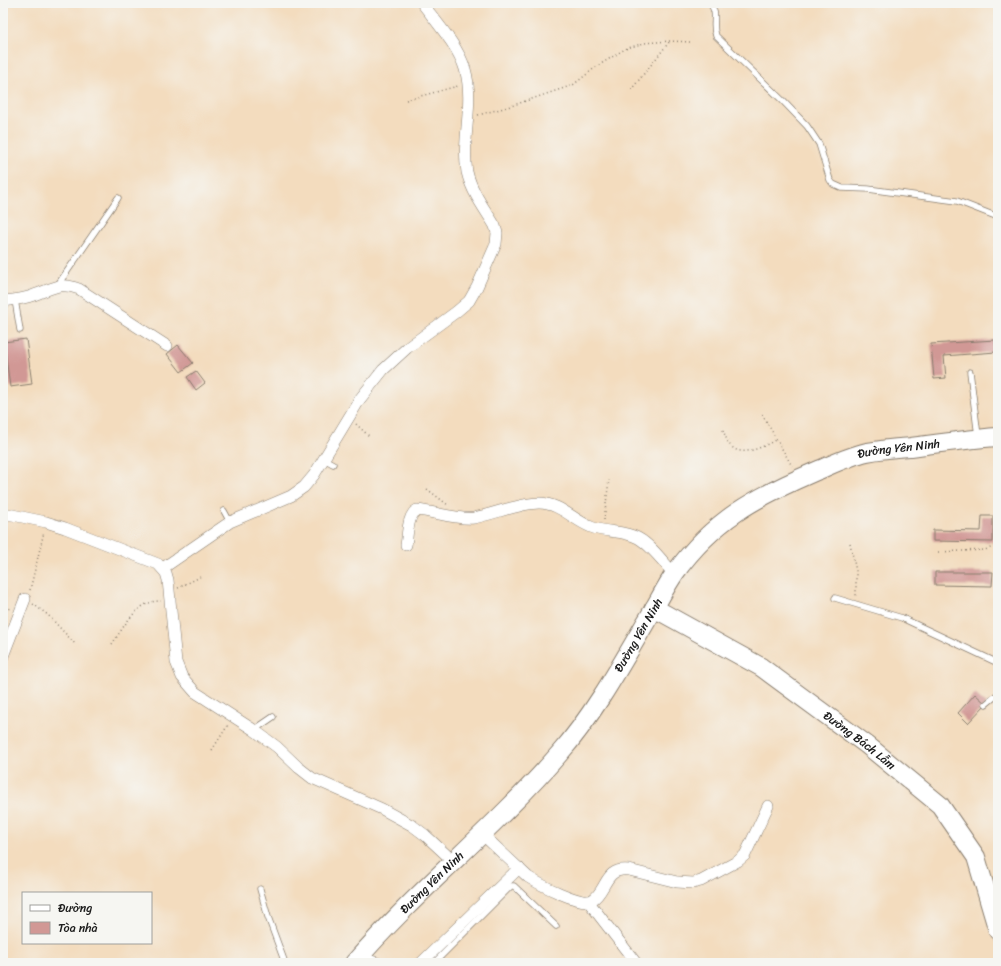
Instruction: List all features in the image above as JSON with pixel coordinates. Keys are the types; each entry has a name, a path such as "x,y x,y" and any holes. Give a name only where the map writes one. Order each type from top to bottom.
{"main road":[{"name":"Đường Yên Ninh","path":"356,960 452,861 482,834 560,753 607,686 674,574 697,545 719,525 766,494 840,461 868,452 998,437"},
{"name":"Đường Bách Lẫm","path":"654,608 761,667 868,745 940,806 976,857 998,931"}],"street":[{"path":"163,568 230,522 298,492 328,461 349,417 373,381 406,348 469,301 477,287 496,244 497,232 495,226 474,193 467,172 468,84 466,71 459,54 422,3"},
{"path":"3,302 32,296 57,286 67,285 79,289 167,346"},
{"path":"406,545 411,518 413,513 417,510 455,517 470,518 532,504 543,503 558,507 586,525 639,538 674,574"},
{"path":"3,513 46,522 154,562 163,568 168,576 176,662 182,677 195,692 254,730 309,775 320,782 382,809 425,835 452,861"},
{"path":"3,656 25,599"},
{"path":"482,834 528,877 542,886 581,900 588,901 596,896 610,875 621,870 628,870 683,884 701,881 738,861 744,855 768,806"},
{"path":"421,963 519,868"},
{"path":"588,901 636,963"},
{"path":"356,960 377,963"}],"lane":[{"path":"710,3 715,12 714,27 716,36 807,126 819,144 830,180 833,184 842,188 868,189 953,200 998,217"},
{"path":"57,286 118,198"},
{"path":"15,300 20,330"},
{"path":"970,372 979,438"},
{"path":"224,511 230,522"},
{"path":"835,598 902,618 998,664"},
{"path":"986,704 998,694"},
{"path":"254,730 272,717"},
{"path":"434,963 511,886 514,886 556,926"},
{"path":"260,889 268,918 285,963"}],"path":[{"path":"631,90 670,41"},
{"path":"468,117 490,113 573,85 596,67 625,49 644,43 670,41 691,42"},
{"path":"406,100 468,84"},
{"path":"762,414 798,479"},
{"path":"349,417 370,437"},
{"path":"723,430 729,444 732,447 742,450 757,450 777,439"},
{"path":"602,530 609,480"},
{"path":"428,489 448,505"},
{"path":"5,611 25,599 32,585 46,522"},
{"path":"850,543 856,571 856,604"},
{"path":"938,552 985,550 998,545"},
{"path":"112,644 128,621 144,606 170,597 200,577"},
{"path":"25,599 48,615 76,645"},
{"path":"212,750 234,717"}],"building":[{"path":"26,339 32,384 10,387 4,342"},
{"path":"995,340 996,352 944,356 946,378 934,379 931,344"},
{"path":"178,345 193,363 181,372 167,354"},
{"path":"196,371 205,383 196,390 187,377"},
{"path":"982,516 993,516 993,542 933,541 933,530 981,531"},
{"path":"935,572 993,572 992,586 935,585"},
{"path":"975,694 986,704 968,723 958,713"}]}
